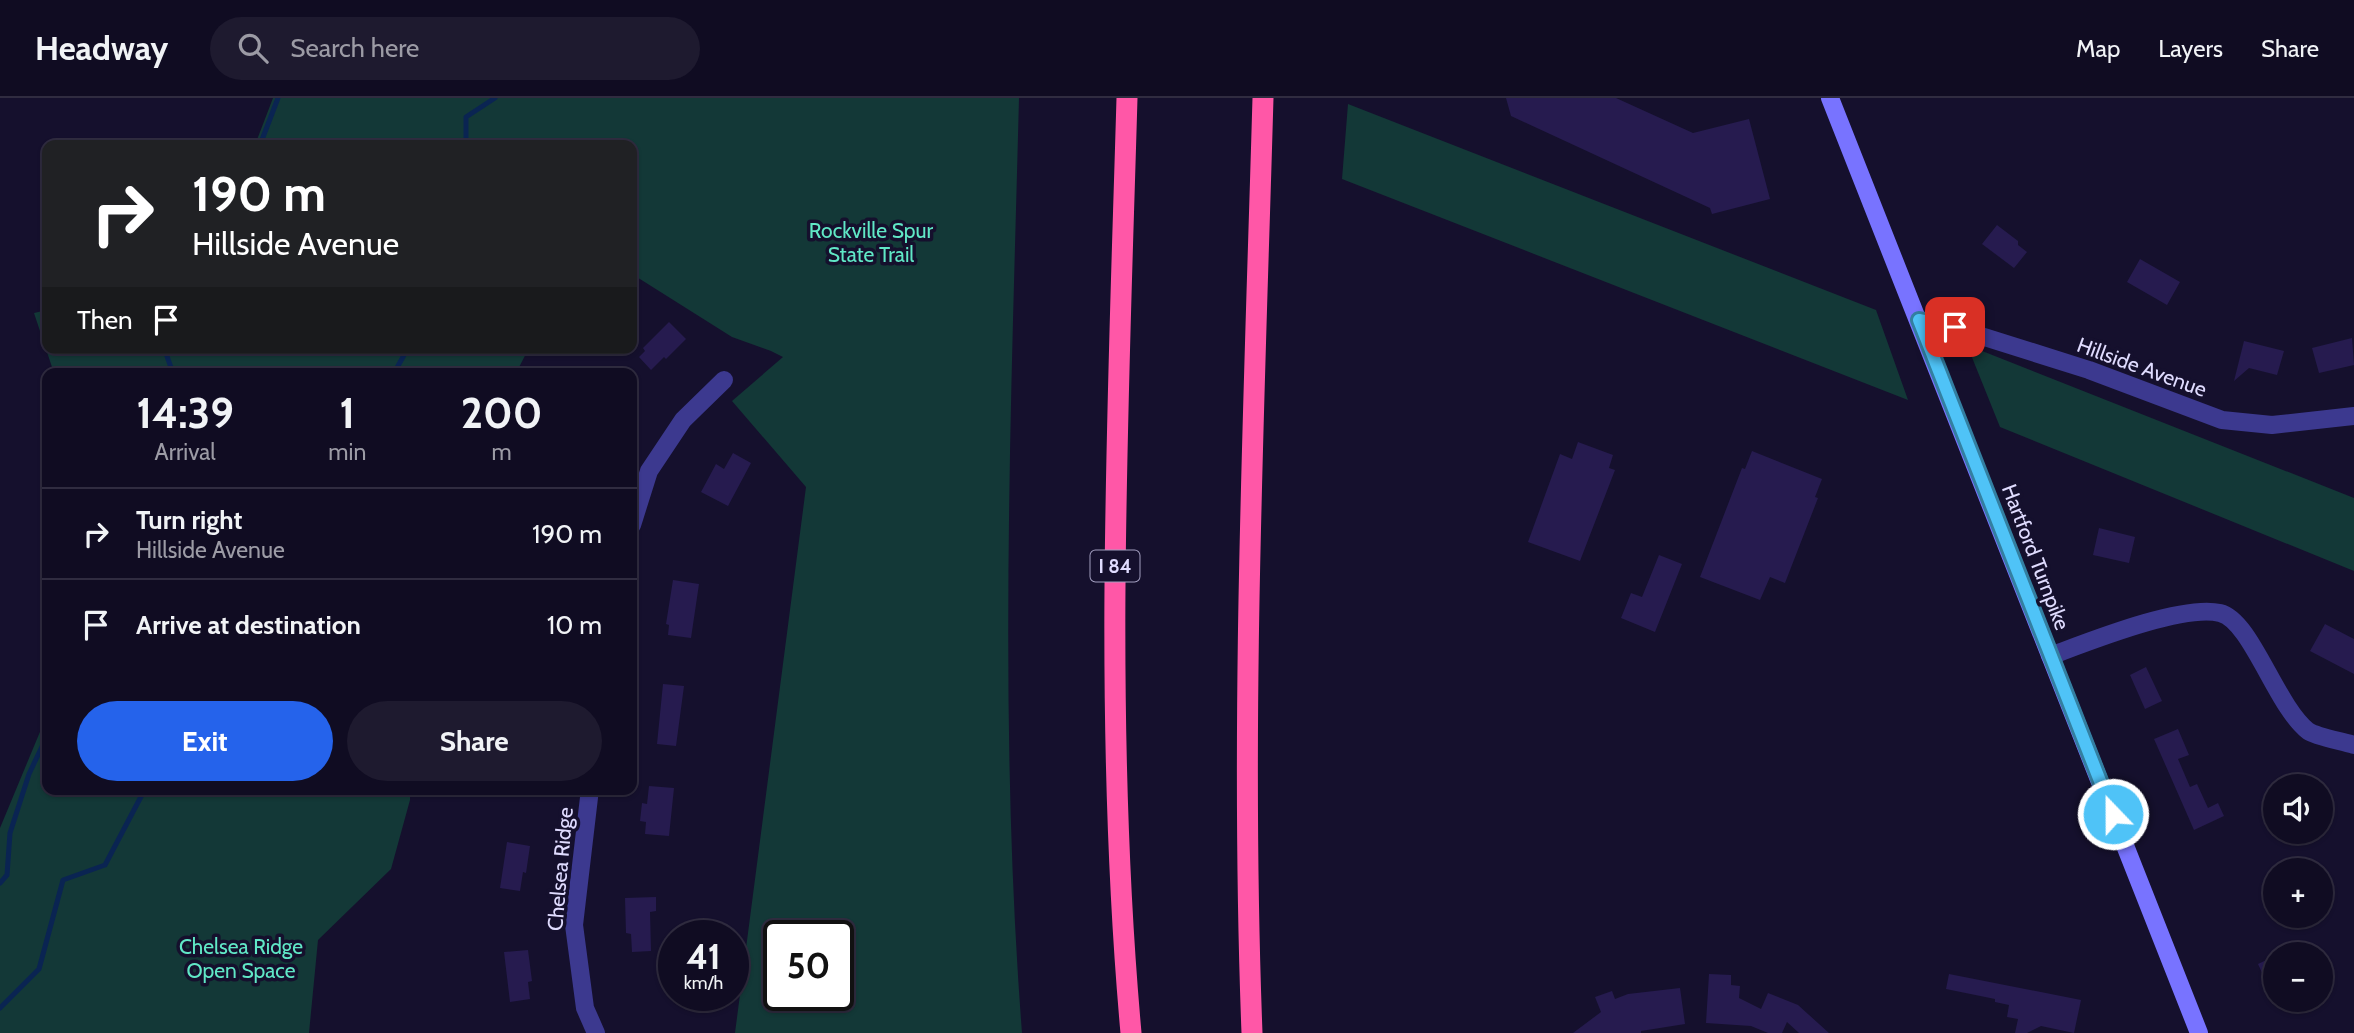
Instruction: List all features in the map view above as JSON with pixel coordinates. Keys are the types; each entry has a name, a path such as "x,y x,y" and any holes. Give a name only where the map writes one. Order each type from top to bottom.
{"highway":[{"name":"I 84","path":"1127,98 1116,505 1115,654 1120,859 1131,1033"},
{"path":"1252,1033 1247,853 1247,694 1263,98"}],"main road":[{"name":"Hartford Turnpike","path":"1830,98 2199,1033"}],"street":[{"name":"Hillside Avenue","path":"1919,320 1943,324 2089,370 2222,420 2272,425 2354,416"},
{"path":"637,509 649,471 684,420 724,380"},
{"path":"2050,656 2128,628 2194,611 2222,613 2245,632 2281,699 2309,732 2354,745"},
{"name":"Chelsea Ridge","path":"589,795 574,925 585,1008 596,1033"}],"green space":[{"name":"Rockville Spur State Trail","path":"273,98 1019,98 1010,449 1008,683 1010,800 1022,1033 735,1033 738,1011 749,1011 749,925 806,487 732,401 783,357 732,337 637,277 637,140 257,140"},
{"path":"1348,104 1876,310 1908,400 1342,179"},
{"path":"42,311 42,337 34,313"},
{"path":"1967,345 2354,498 2354,571 2000,427"},
{"path":"48,354 526,354 519,368 52,368"},
{"name":"Chelsea Ridge Open Space","path":"42,727 42,795 410,795 391,869 318,940 309,1033 0,1033 0,828"}],"building":[{"path":"1506,98 1616,98 1693,133 1749,119 1770,199 1712,214 1710,208 1511,116"},
{"path":"1997,225 2018,241 2018,245 2027,252 2014,268 1982,244"},
{"path":"2140,259 2180,282 2167,305 2127,282"},
{"path":"669,322 686,339 651,370 639,357 645,351 643,348"},
{"path":"2352,338 2354,365 2319,373 2312,348"},
{"path":"2244,341 2284,351 2277,375 2249,368 2234,381"},
{"path":"1578,442 1613,455 1609,468 1615,470 1580,561 1528,542 1560,454 1572,459"},
{"path":"1752,451 1822,479 1815,497 1818,498 1785,583 1770,577 1760,600 1700,577 1742,468 1745,469"},
{"path":"733,453 751,463 728,506 701,492 716,464 724,469"},
{"path":"2099,528 2135,537 2129,563 2093,555"},
{"path":"1659,555 1682,564 1655,632 1621,618 1631,593 1642,597"},
{"path":"673,580 699,584 691,638 668,635 669,625 666,624"},
{"path":"2325,624 2354,639 2354,674 2310,651"},
{"path":"2146,667 2162,701 2145,709 2130,675"},
{"path":"663,684 684,686 676,746 657,744"},
{"path":"2178,729 2189,755 2178,759 2190,787 2197,784 2208,808 2218,803 2224,816 2194,830 2154,739"},
{"path":"649,786 674,788 669,836 645,834 646,822 640,821 642,803 647,804"},
{"path":"507,842 530,846 520,891 500,888"},
{"path":"656,897 656,911 650,912 651,951 632,952 631,934 626,933 625,898"},
{"path":"528,950 532,981 528,982 530,999 510,1002 504,952"},
{"path":"2263,962 2263,975 2258,964"},
{"path":"1709,974 1731,975 1731,985 1740,986 1739,998 1761,1009 1768,993 1798,1005 1829,1033 1799,1033 1787,1022 1782,1033 1768,1033 1751,1026 1706,1023"},
{"path":"1949,974 2081,1000 2074,1033 2041,1026 2027,1033 2015,1033 2018,1019 2007,1017 2009,1005 1995,1002 1995,999 1946,989"},
{"path":"1680,988 1685,1024 1641,1033 1573,1033 1601,1012 1595,997 1612,991 1615,999 1628,994"}],"waterway":[{"path":"262,140 278,98"},
{"path":"466,140 466,117 495,98"},
{"path":"166,354 171,368"},
{"path":"397,368 405,354"},
{"path":"0,883 7,875 10,833 29,774 42,747"},
{"path":"0,1008 39,969 63,880 105,865 142,795"}],"route":[{"path":"1955,327 1919,320 2113,814"}]}
